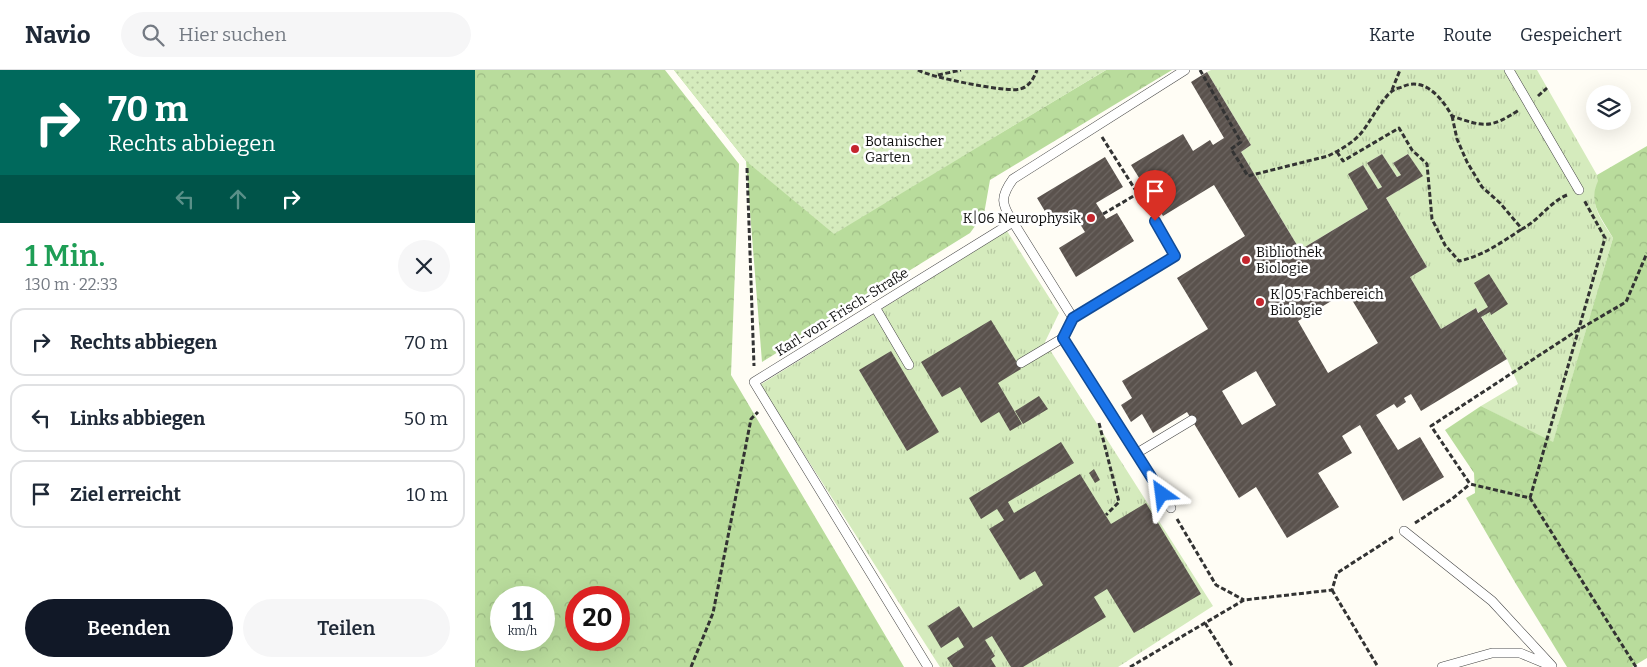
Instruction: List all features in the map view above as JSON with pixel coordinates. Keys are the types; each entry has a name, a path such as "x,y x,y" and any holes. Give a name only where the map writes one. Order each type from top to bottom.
{"lane":[{"path":"1073,318 1004,208 1005,190 1013,179 1185,70"},
{"path":"1509,70 1579,190"},
{"path":"1021,363 1063,338 1073,318 1175,256 1155,221"},
{"name":"Karl-von-Frisch-Straße","path":"754,382 1013,222"},
{"path":"875,307 909,365"},
{"path":"1063,338 1171,508"},
{"path":"754,382 928,667"},
{"path":"1137,453 1192,420"},
{"path":"1404,531 1492,601 1553,666"},
{"path":"1442,667 1492,653 1520,653 1553,666"}],"path":[{"path":"918,70 935,76 1002,90 1020,89 1033,80 1037,70"},
{"path":"935,76 961,70"},
{"path":"1200,70 1241,142 1231,149 1248,176 1328,156 1345,147 1361,133 1391,92 1400,70"},
{"path":"1391,92 1409,83 1424,85 1437,95 1446,105 1452,116 1457,139 1467,162 1482,187 1500,203 1522,229"},
{"path":"1452,116 1478,125 1491,125 1529,104 1547,88"},
{"path":"1096,126 1155,221"},
{"path":"1337,152 1343,161 1399,128 1412,150 1427,164 1432,218 1445,245 1459,261 1470,259 1487,251 1542,215 1559,198 1579,190 1605,238 1530,498"},
{"path":"747,168 754,382"},
{"path":"1103,214 1137,194"},
{"path":"1636,667 1530,498 1470,484 1431,426 1578,330 1626,302 1647,253"},
{"path":"691,667 713,613 751,419 767,403"},
{"path":"1098,418 1119,502 1106,515"},
{"path":"1378,667 1332,590 1337,573 1452,500 1470,484"},
{"path":"1171,508 1216,585 1244,600"},
{"path":"1130,667 1244,600 1332,590"},
{"path":"1205,623 1233,667"}],"green space":[{"path":"475,70 665,70 739,164 731,375 904,667 475,667"},
{"path":"674,70 903,70 994,137 1106,70 1172,70 990,180 984,214 970,233 762,362 746,161"},
{"name":"Botanischer Garten","path":"674,70 1106,70 834,234 746,161"},
{"path":"1211,70 1537,70 1597,175 1599,181 1594,197 1595,204 1600,217 1613,238 1553,443 1481,406 1518,384 1507,359 1476,308 1441,329 1410,277 1427,267 1386,198 1422,176 1408,154 1393,163 1401,175 1397,177 1382,154 1367,163 1382,187 1378,189 1363,165 1349,174 1368,209 1300,250 1241,152 1251,145 1207,72"},
{"path":"1647,146 1647,658 1632,667 1567,667 1466,498 1475,493 1474,473 1445,430 1481,406 1553,442 1613,238 1597,211 1595,204 1597,175"},
{"path":"1007,231 1059,313 1045,342 1213,606 1118,667 940,667 760,385"}],"building":[{"name":"K|05 Fachbereich Biologie","path":"1207,72 1251,145 1241,152 1300,250 1368,209 1348,174 1363,165 1378,189 1382,187 1367,163 1382,154 1397,177 1401,175 1393,163 1408,154 1423,176 1386,198 1427,267 1410,277 1441,329 1476,308 1478,313 1488,307 1474,283 1489,274 1508,304 1491,315 1490,312 1481,317 1507,359 1421,411 1411,394 1404,398 1406,402 1397,408 1394,404 1376,415 1398,450 1420,437 1444,477 1403,501 1360,425 1342,436 1352,453 1318,473 1339,507 1287,538 1256,487 1239,498 1187,412 1153,433 1142,414 1131,422 1121,405 1132,398 1122,381 1208,329 1177,278 1245,236 1214,185 1163,216 1131,165 1183,134 1193,151 1210,140 1213,145 1224,138 1191,82","holes":["1343,294 1345,297 1349,295 1378,343 1328,373 1298,321","1256,371 1276,405 1242,425 1222,391"]},
{"name":"K|06 Neurophysik","path":"1105,157 1123,187 1096,203 1106,219 1117,213 1134,241 1076,277 1059,248 1085,232 1075,216 1055,228 1037,198"},
{"path":"991,320 1021,369 998,383 1022,424 1010,431 999,412 981,423 960,387 942,397 921,362"},
{"path":"891,351 939,432 907,451 859,370"},
{"path":"1039,396 1048,409 1023,424 1015,411"},
{"path":"1061,442 1074,463 1008,502 1014,513 1080,474 1111,524 1146,503 1201,594 1134,633 1107,589 1094,597 1106,617 1023,667 1011,667 992,636 985,640 995,656 991,659 996,667 953,667 947,658 964,647 958,637 941,648 928,626 959,606 973,628 1043,585 1035,571 1020,580 989,529 1004,520 997,509 981,519 969,498"},
{"path":"1094,469 1100,480 1095,483 1089,473"}],"place":[{"name":"Botanischer Garten","path":"855,149"},
{"name":"K|06 Neurophysik","path":"1091,218"},
{"name":"Bibliothek Biologie","path":"1246,260"},
{"name":"K|05 Fachbereich Biologie","path":"1260,302"}],"route":[{"path":"1155,221 1175,256 1073,318 1063,338 1162,494"}]}
